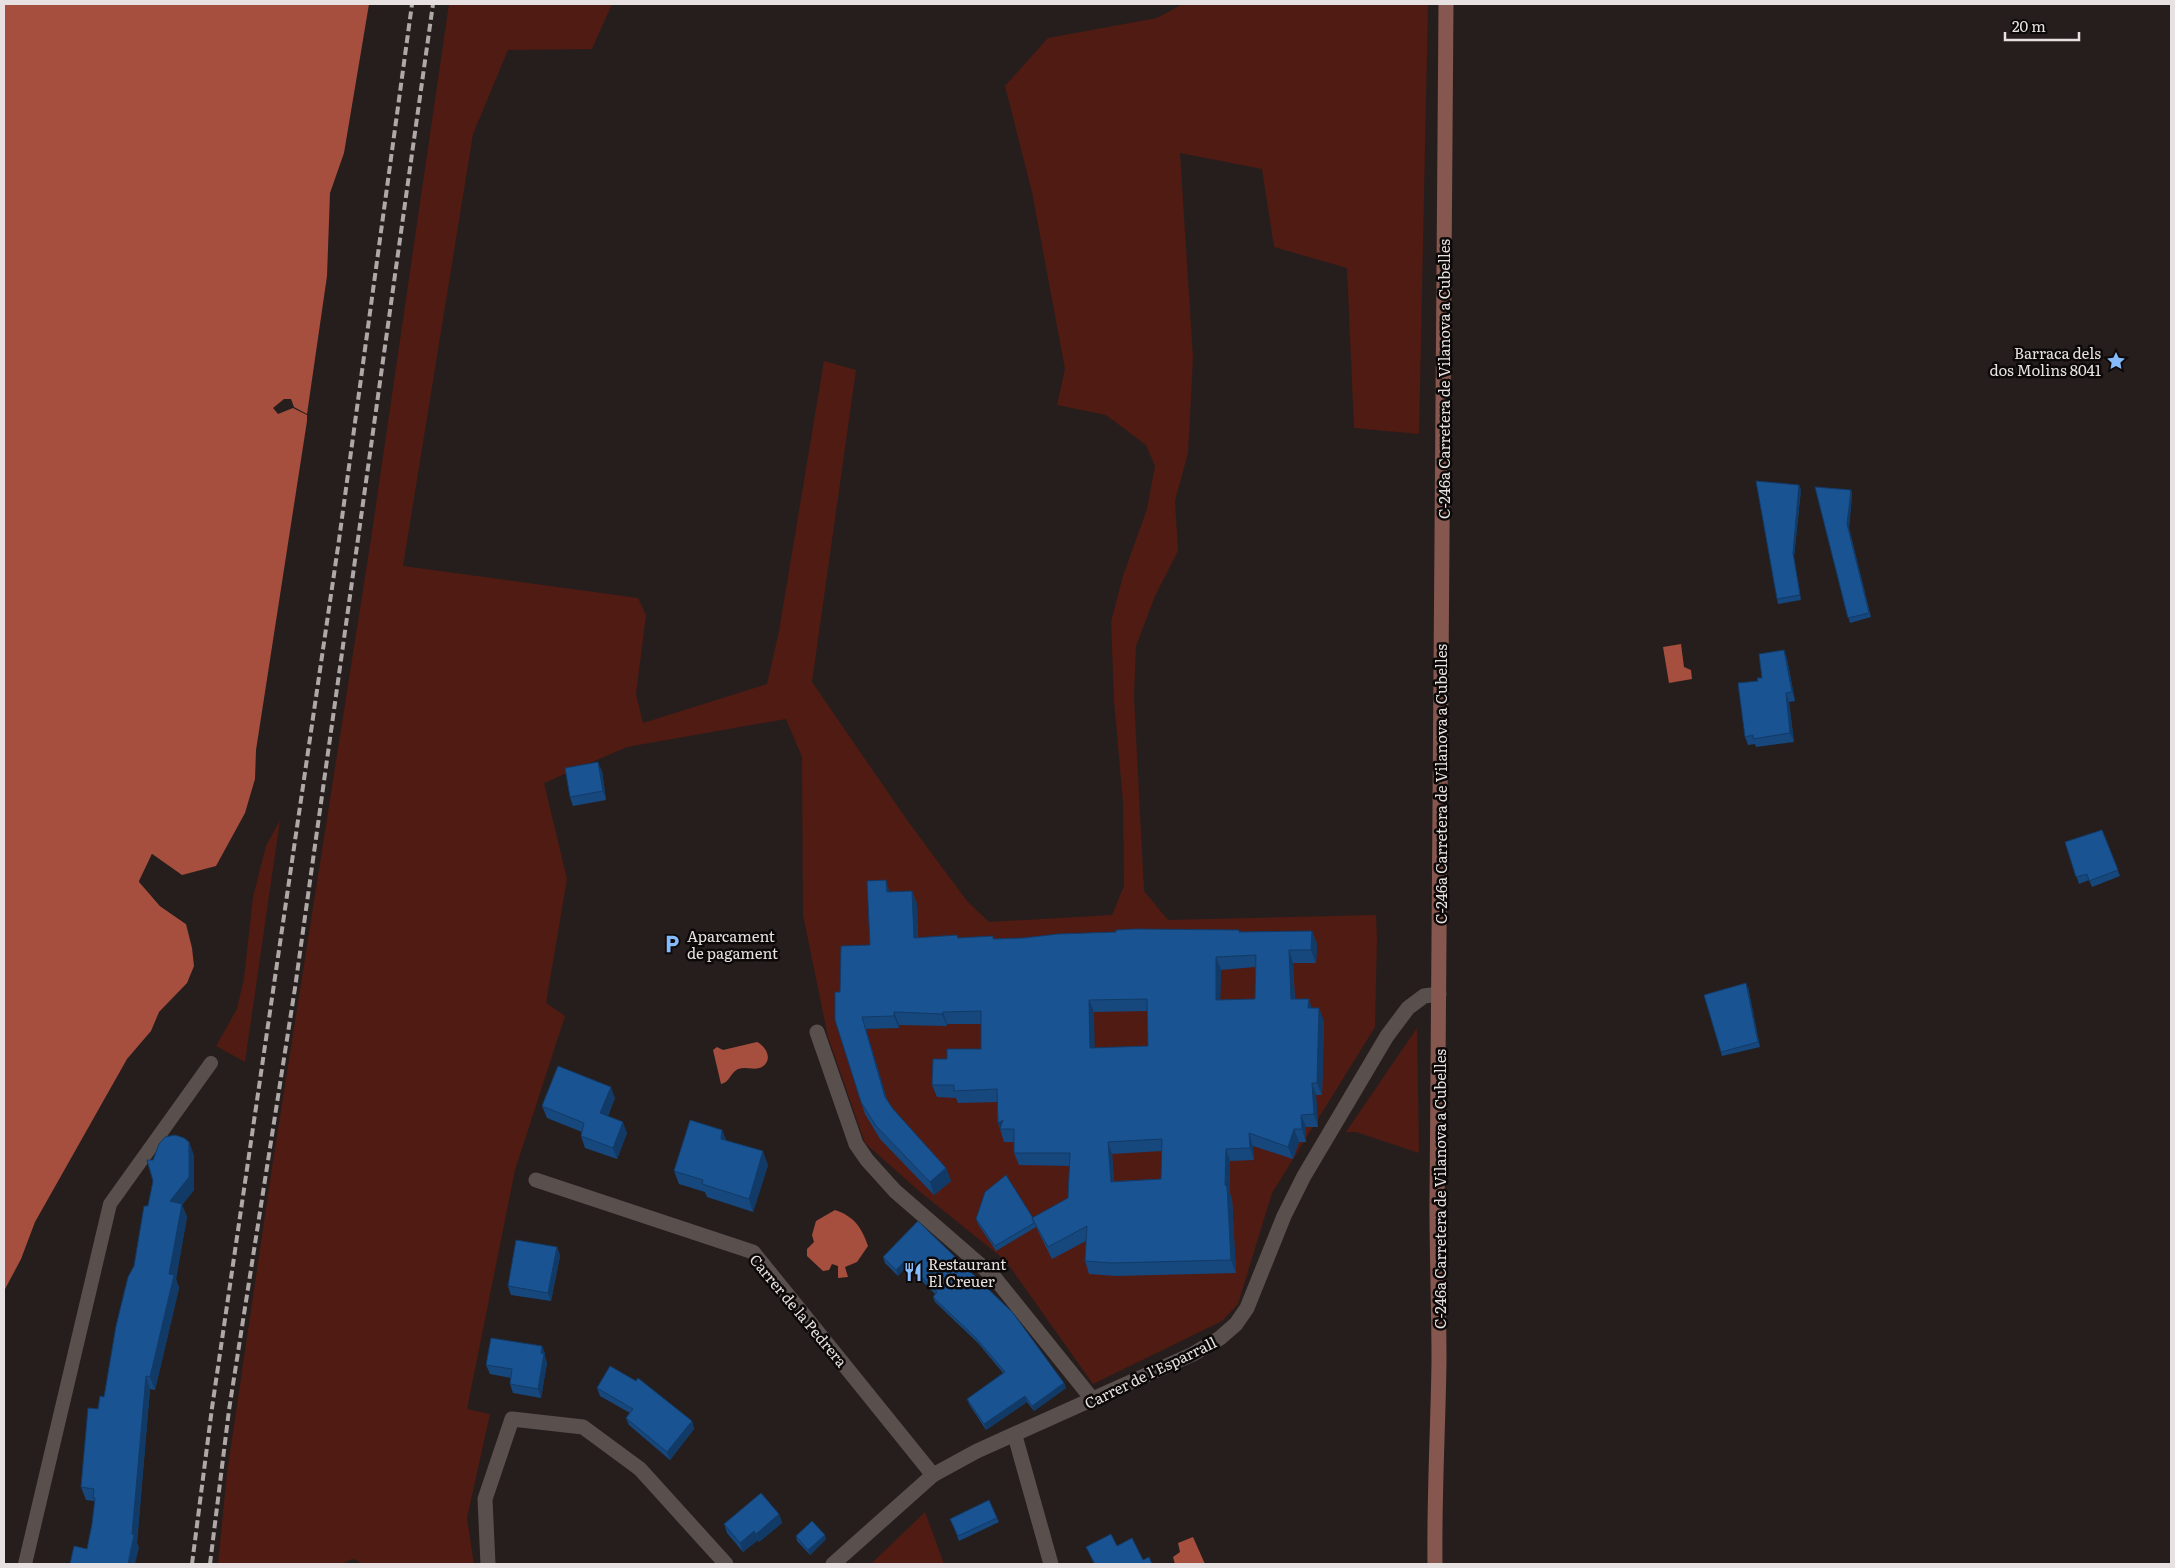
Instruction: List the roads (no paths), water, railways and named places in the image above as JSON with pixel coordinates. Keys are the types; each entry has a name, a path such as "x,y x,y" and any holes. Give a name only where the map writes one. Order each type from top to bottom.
{"main road":[{"name":"C-246a Carretera de Vilanova a Cubelles","path":"1435,1564 1439,1360 1437,1254 1446,4"}],"street":[{"name":"Carrer de l'Esparrall","path":"833,1564 933,1475 977,1451 1015,1436 1193,1354 1220,1338 1236,1324 1247,1308 1284,1216 1304,1176 1387,1036 1408,1008 1424,996 1439,994"},
{"path":"817,1032 856,1144 867,1160 895,1191 994,1277 1093,1400"},
{"path":"25,1564 110,1204 211,1063"},
{"name":"Carrer de la Pedrera","path":"536,1180 753,1252 933,1475"},
{"path":"488,1564 485,1499 512,1418 584,1427 640,1469 726,1564"},
{"path":"1015,1436 1051,1564"}],"railway":[{"path":"192,1564 212,1408 339,540 412,4"},
{"path":"210,1564 229,1410 295,988 433,4"}],"place":[{"name":"Barraca dels dos Molins 8041","path":"2116,361"},
{"name":"Aparcament de pagament","path":"672,944"},
{"name":"Restaurant El Creuer","path":"913,1272"}]}
